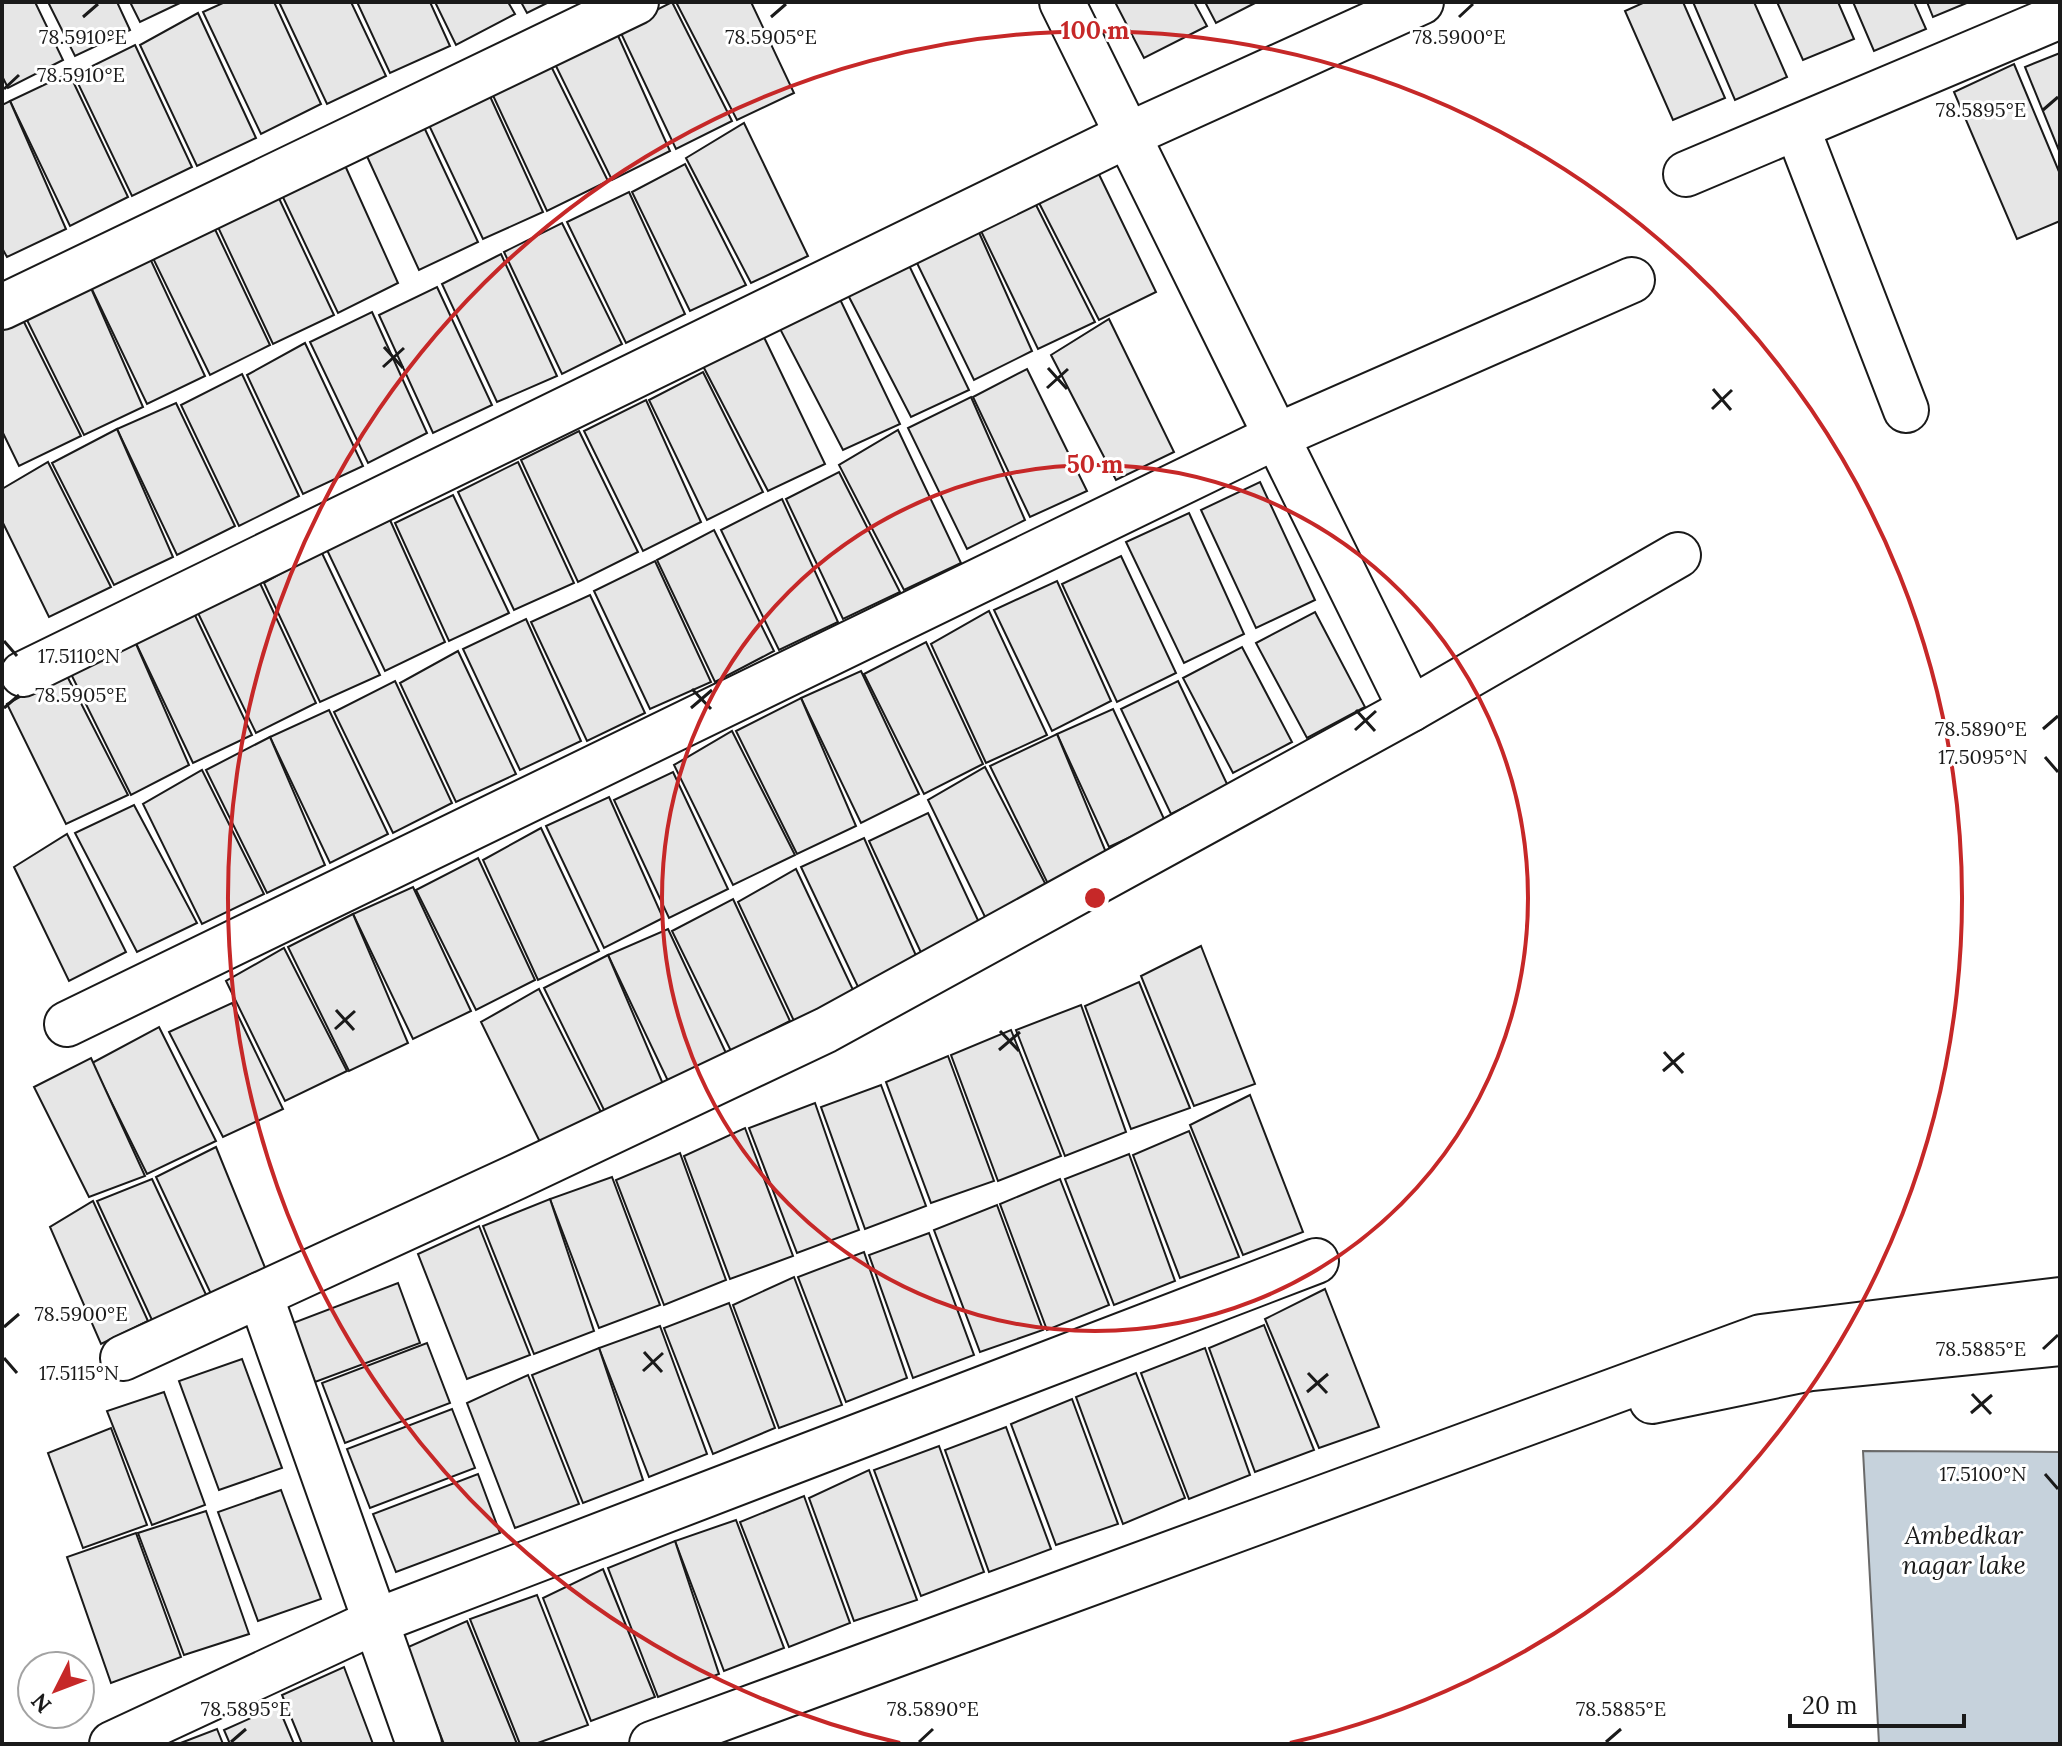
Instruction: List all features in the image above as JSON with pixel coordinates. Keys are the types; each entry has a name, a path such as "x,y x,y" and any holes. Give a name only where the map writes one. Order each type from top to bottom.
{"street":[{"path":"2,307 636,2"},
{"path":"1062,2 1411,709"},
{"path":"23,674 1128,135 1421,2"},
{"path":"1686,174 2060,16"},
{"path":"1797,128 1906,410"},
{"path":"67,1024 1277,436 1632,280"},
{"path":"123,1358 826,1030 1411,709 1678,555"},
{"path":"112,1744 374,1622 1316,1261"},
{"path":"260,1295 419,1744"},
{"path":"652,1744 1761,1337 2060,1300"},
{"path":"1535,1422 1811,1368 2060,1343"}],"water":[{"name":"Ambedkar nagar lake","path":"1863,1451 2060,1452 2060,1744 1879,1744"}],"building":[{"path":"2,2 35,2 63,60 8,88 2,76"},
{"path":"48,2 117,2 130,30 75,56"},
{"path":"130,2 182,2 140,22"},
{"path":"225,2 274,2 321,104 261,134 203,12"},
{"path":"279,2 351,2 386,76 327,104"},
{"path":"357,2 430,2 450,46 390,73"},
{"path":"435,2 508,2 515,14 456,45"},
{"path":"521,2 549,2 527,13"},
{"path":"672,2 732,121 676,149 619,29"},
{"path":"676,2 751,2 794,93 737,120"},
{"path":"1115,2 1194,2 1207,26 1144,58"},
{"path":"1205,2 1257,2 1216,23"},
{"path":"1645,2 1683,2 1725,98 1673,120 1625,11"},
{"path":"1693,2 1754,2 1787,77 1735,100"},
{"path":"1777,2 1838,2 1854,39 1803,60"},
{"path":"1853,2 1914,2 1926,29 1874,51"},
{"path":"1927,2 1969,2 1933,17"},
{"path":"198,13 256,138 197,166 140,45"},
{"path":"615,29 670,151 612,180 553,60"},
{"path":"135,45 192,167 132,196 74,75"},
{"path":"2060,53 2060,153 2025,67"},
{"path":"548,60 608,181 547,211 490,89"},
{"path":"2014,64 2060,174 2060,221 2017,239 1954,92"},
{"path":"69,73 128,197 70,226 10,101"},
{"path":"488,92 543,212 483,239 427,121"},
{"path":"10,101 66,229 7,257 2,248 2,105"},
{"path":"744,123 808,256 751,283 686,158"},
{"path":"423,125 478,242 419,270 365,152"},
{"path":"1092,160 1156,292 1099,320 1035,195"},
{"path":"343,161 398,283 338,313 280,191"},
{"path":"685,164 746,285 690,311 632,192"},
{"path":"276,192 334,315 273,344 217,225"},
{"path":"629,192 685,314 626,343 567,222"},
{"path":"1034,201 1095,322 1038,349 980,229"},
{"path":"212,223 270,345 210,375 151,254"},
{"path":"562,223 622,344 562,374 504,252"},
{"path":"977,228 1032,351 974,380 915,259"},
{"path":"147,252 205,376 147,404 87,279"},
{"path":"501,254 557,376 497,402 442,284"},
{"path":"905,257 969,390 911,417 847,293"},
{"path":"87,279 143,407 84,435 23,312"},
{"path":"437,287 492,405 433,433 379,315"},
{"path":"836,291 900,424 843,450 778,325"},
{"path":"19,312 81,436 19,466 2,431 2,322"},
{"path":"372,312 427,433 368,463 310,342"},
{"path":"1109,319 1174,452 1116,480 1051,355"},
{"path":"761,331 825,464 768,491 703,366"},
{"path":"305,343 363,466 303,494 247,375"},
{"path":"1027,369 1087,491 1030,517 973,397"},
{"path":"703,372 763,492 707,520 649,400"},
{"path":"242,374 299,496 239,526 181,405"},
{"path":"971,397 1025,520 967,549 908,428"},
{"path":"646,400 701,522 643,551 584,431"},
{"path":"176,403 235,526 177,555 117,429"},
{"path":"117,429 173,557 114,585 52,463"},
{"path":"898,430 961,563 904,590 839,465"},
{"path":"579,431 638,552 578,582 521,460"},
{"path":"48,462 111,587 49,617 2,521 2,489"},
{"path":"518,462 574,583 514,610 458,492"},
{"path":"839,472 900,592 843,619 786,499"},
{"path":"1260,482 1315,600 1256,628 1201,510"},
{"path":"453,495 509,613 449,641 395,523"},
{"path":"782,499 838,622 779,650 721,530"},
{"path":"1189,513 1244,634 1184,663 1126,542"},
{"path":"390,520 445,642 385,671 327,550"},
{"path":"714,530 774,651 715,682 657,560"},
{"path":"321,551 380,675 320,702 264,583"},
{"path":"1121,556 1176,673 1117,702 1062,584"},
{"path":"655,561 711,682 650,709 594,591"},
{"path":"259,581 316,703 256,733 198,613"},
{"path":"1057,581 1111,701 1052,731 994,610"},
{"path":"590,595 645,713 587,741 531,622"},
{"path":"193,611 252,735 193,763 133,637"},
{"path":"989,611 1047,735 986,763 931,644"},
{"path":"1315,612 1365,707 1307,738 1256,643"},
{"path":"526,619 581,741 520,770 463,649"},
{"path":"133,637 189,765 131,795 69,670"},
{"path":"926,642 983,764 924,794 864,674"},
{"path":"1242,647 1292,742 1233,773 1183,678"},
{"path":"458,651 516,774 456,802 400,683"},
{"path":"861,671 919,794 861,823 801,698"},
{"path":"65,672 128,795 66,824 7,704"},
{"path":"395,681 452,803 393,833 334,712"},
{"path":"1178,681 1228,786 1171,814 1121,709"},
{"path":"801,698 856,826 797,854 736,731"},
{"path":"1113,709 1165,821 1109,847 1057,734"},
{"path":"329,710 388,834 330,863 270,737"},
{"path":"732,731 795,855 733,885 674,765"},
{"path":"1057,734 1110,862 1051,890 990,766"},
{"path":"270,737 325,865 267,893 206,770"},
{"path":"985,767 1048,889 986,919 928,800"},
{"path":"202,770 264,894 202,924 143,804"},
{"path":"673,772 728,889 669,918 614,800"},
{"path":"609,797 663,918 604,948 546,826"},
{"path":"134,805 197,923 137,952 75,833"},
{"path":"928,813 983,931 924,959 869,841"},
{"path":"541,828 599,951 538,980 483,860"},
{"path":"67,834 126,952 69,981 14,867"},
{"path":"864,838 918,960 859,989 801,867"},
{"path":"478,858 535,980 476,1010 416,890"},
{"path":"796,869 854,992 794,1021 738,902"},
{"path":"413,887 471,1011 413,1039 353,914"},
{"path":"733,899 790,1021 731,1051 672,931"},
{"path":"353,914 408,1043 349,1071 288,947"},
{"path":"668,929 726,1053 668,1081 608,955"},
{"path":"1201,946 1255,1084 1194,1106 1141,976"},
{"path":"284,948 347,1071 285,1101 226,981"},
{"path":"608,955 663,1084 605,1112 544,988"},
{"path":"1139,982 1190,1108 1131,1129 1085,1006"},
{"path":"539,989 601,1112 540,1142 481,1022"},
{"path":"232,1003 283,1109 223,1137 169,1032"},
{"path":"1081,1005 1126,1132 1065,1156 1016,1030"},
{"path":"159,1027 216,1141 147,1174 92,1063"},
{"path":"1011,1030 1061,1156 998,1181 951,1055"},
{"path":"948,1056 994,1181 931,1203 886,1082"},
{"path":"91,1058 145,1176 89,1197 34,1087"},
{"path":"881,1085 926,1206 865,1229 821,1107"},
{"path":"1250,1095 1303,1232 1243,1255 1190,1125"},
{"path":"815,1103 859,1230 797,1253 749,1128"},
{"path":"745,1128 793,1256 730,1279 684,1156"},
{"path":"1189,1131 1239,1257 1180,1278 1133,1155"},
{"path":"216,1147 266,1270 212,1296 156,1177"},
{"path":"680,1153 726,1280 664,1305 616,1180"},
{"path":"1129,1154 1175,1281 1114,1305 1065,1179"},
{"path":"612,1177 660,1305 599,1328 550,1199"},
{"path":"152,1179 208,1299 152,1320 97,1201"},
{"path":"1060,1179 1109,1305 1047,1330 1000,1204"},
{"path":"550,1199 594,1331 534,1354 483,1226"},
{"path":"93,1201 148,1321 101,1344 50,1227"},
{"path":"997,1205 1043,1330 980,1352 934,1230"},
{"path":"479,1226 530,1355 467,1379 418,1254"},
{"path":"929,1233 974,1355 913,1378 869,1255"},
{"path":"864,1252 907,1378 846,1402 798,1277"},
{"path":"794,1277 842,1405 779,1428 733,1305"},
{"path":"398,1283 420,1343 315,1382 293,1323"},
{"path":"1325,1289 1379,1427 1319,1448 1265,1319"},
{"path":"729,1303 775,1428 713,1454 664,1328"},
{"path":"1264,1325 1314,1450 1255,1472 1209,1348"},
{"path":"660,1326 707,1454 649,1477 599,1348"},
{"path":"427,1343 450,1403 345,1443 322,1383"},
{"path":"599,1348 643,1480 583,1503 532,1375"},
{"path":"1205,1348 1250,1475 1189,1499 1141,1373"},
{"path":"242,1359 282,1468 219,1490 179,1381"},
{"path":"1136,1373 1185,1498 1123,1524 1076,1397"},
{"path":"528,1375 579,1504 515,1528 467,1403"},
{"path":"164,1392 205,1505 152,1525 107,1411"},
{"path":"1072,1399 1118,1524 1056,1545 1011,1424"},
{"path":"452,1409 475,1468 370,1508 347,1449"},
{"path":"1006,1427 1051,1549 989,1572 945,1450"},
{"path":"111,1428 147,1525 83,1548 48,1453"},
{"path":"939,1446 984,1572 921,1596 874,1470"},
{"path":"869,1470 917,1600 854,1621 809,1498"},
{"path":"478,1474 500,1533 396,1572 373,1514"},
{"path":"281,1490 321,1599 258,1621 218,1512"},
{"path":"804,1496 850,1623 789,1647 740,1522"},
{"path":"206,1511 249,1634 184,1655 138,1533"},
{"path":"736,1520 784,1648 724,1671 675,1541"},
{"path":"136,1533 181,1657 111,1683 67,1557"},
{"path":"675,1541 719,1674 658,1697 608,1568"},
{"path":"603,1569 655,1697 591,1721 543,1598"},
{"path":"537,1595 588,1725 535,1744 520,1744 470,1619"},
{"path":"467,1621 517,1744 444,1744 406,1648"},
{"path":"344,1667 373,1744 302,1744 282,1695"},
{"path":"278,1706 294,1744 230,1744 224,1730"},
{"path":"217,1729 223,1744 178,1744"}]}
